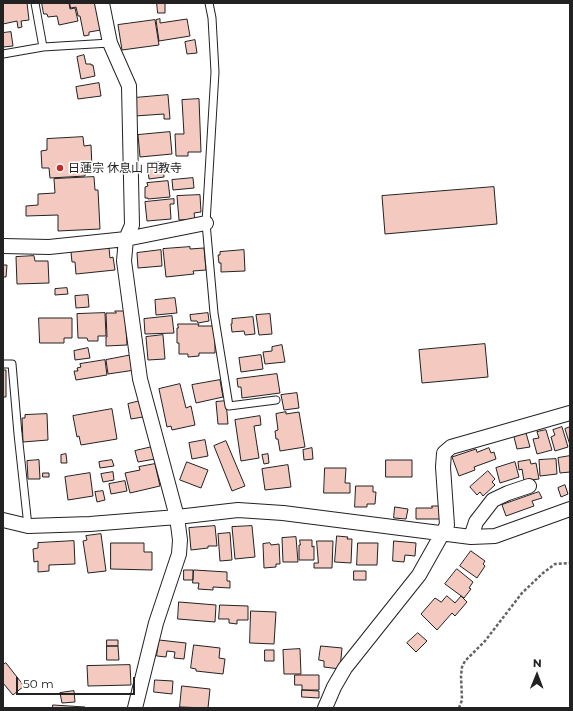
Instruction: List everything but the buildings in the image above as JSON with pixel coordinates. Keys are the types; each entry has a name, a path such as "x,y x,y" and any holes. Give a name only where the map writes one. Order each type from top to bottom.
{"street":[{"path":"102,3 110,43 129,86 132,225 126,239 124,261 140,379 177,517 180,540 179,554 156,623 135,708"},
{"path":"3,246 49,247 126,239 206,223"},
{"path":"325,708 334,687 345,668 419,575 447,525 443,467 444,453 451,447 570,413"},
{"path":"471,538 476,522 493,500 529,486"},
{"path":"3,520 28,526 90,524 177,517 238,510 283,513 471,538 495,536 570,509"}],"lane":[{"path":"35,3 43,47"},
{"path":"209,3 212,18 215,72 206,223 214,313 229,406 276,400"},
{"path":"3,54 43,47 110,43"},
{"path":"3,364 12,364 28,526"}],"path":[{"path":"459,708 462,700 462,667 465,661 485,641 522,593 543,573 555,564 570,563"}],"place":[{"name":"日蓮宗 休息山 円教寺","path":"60,168"}]}
